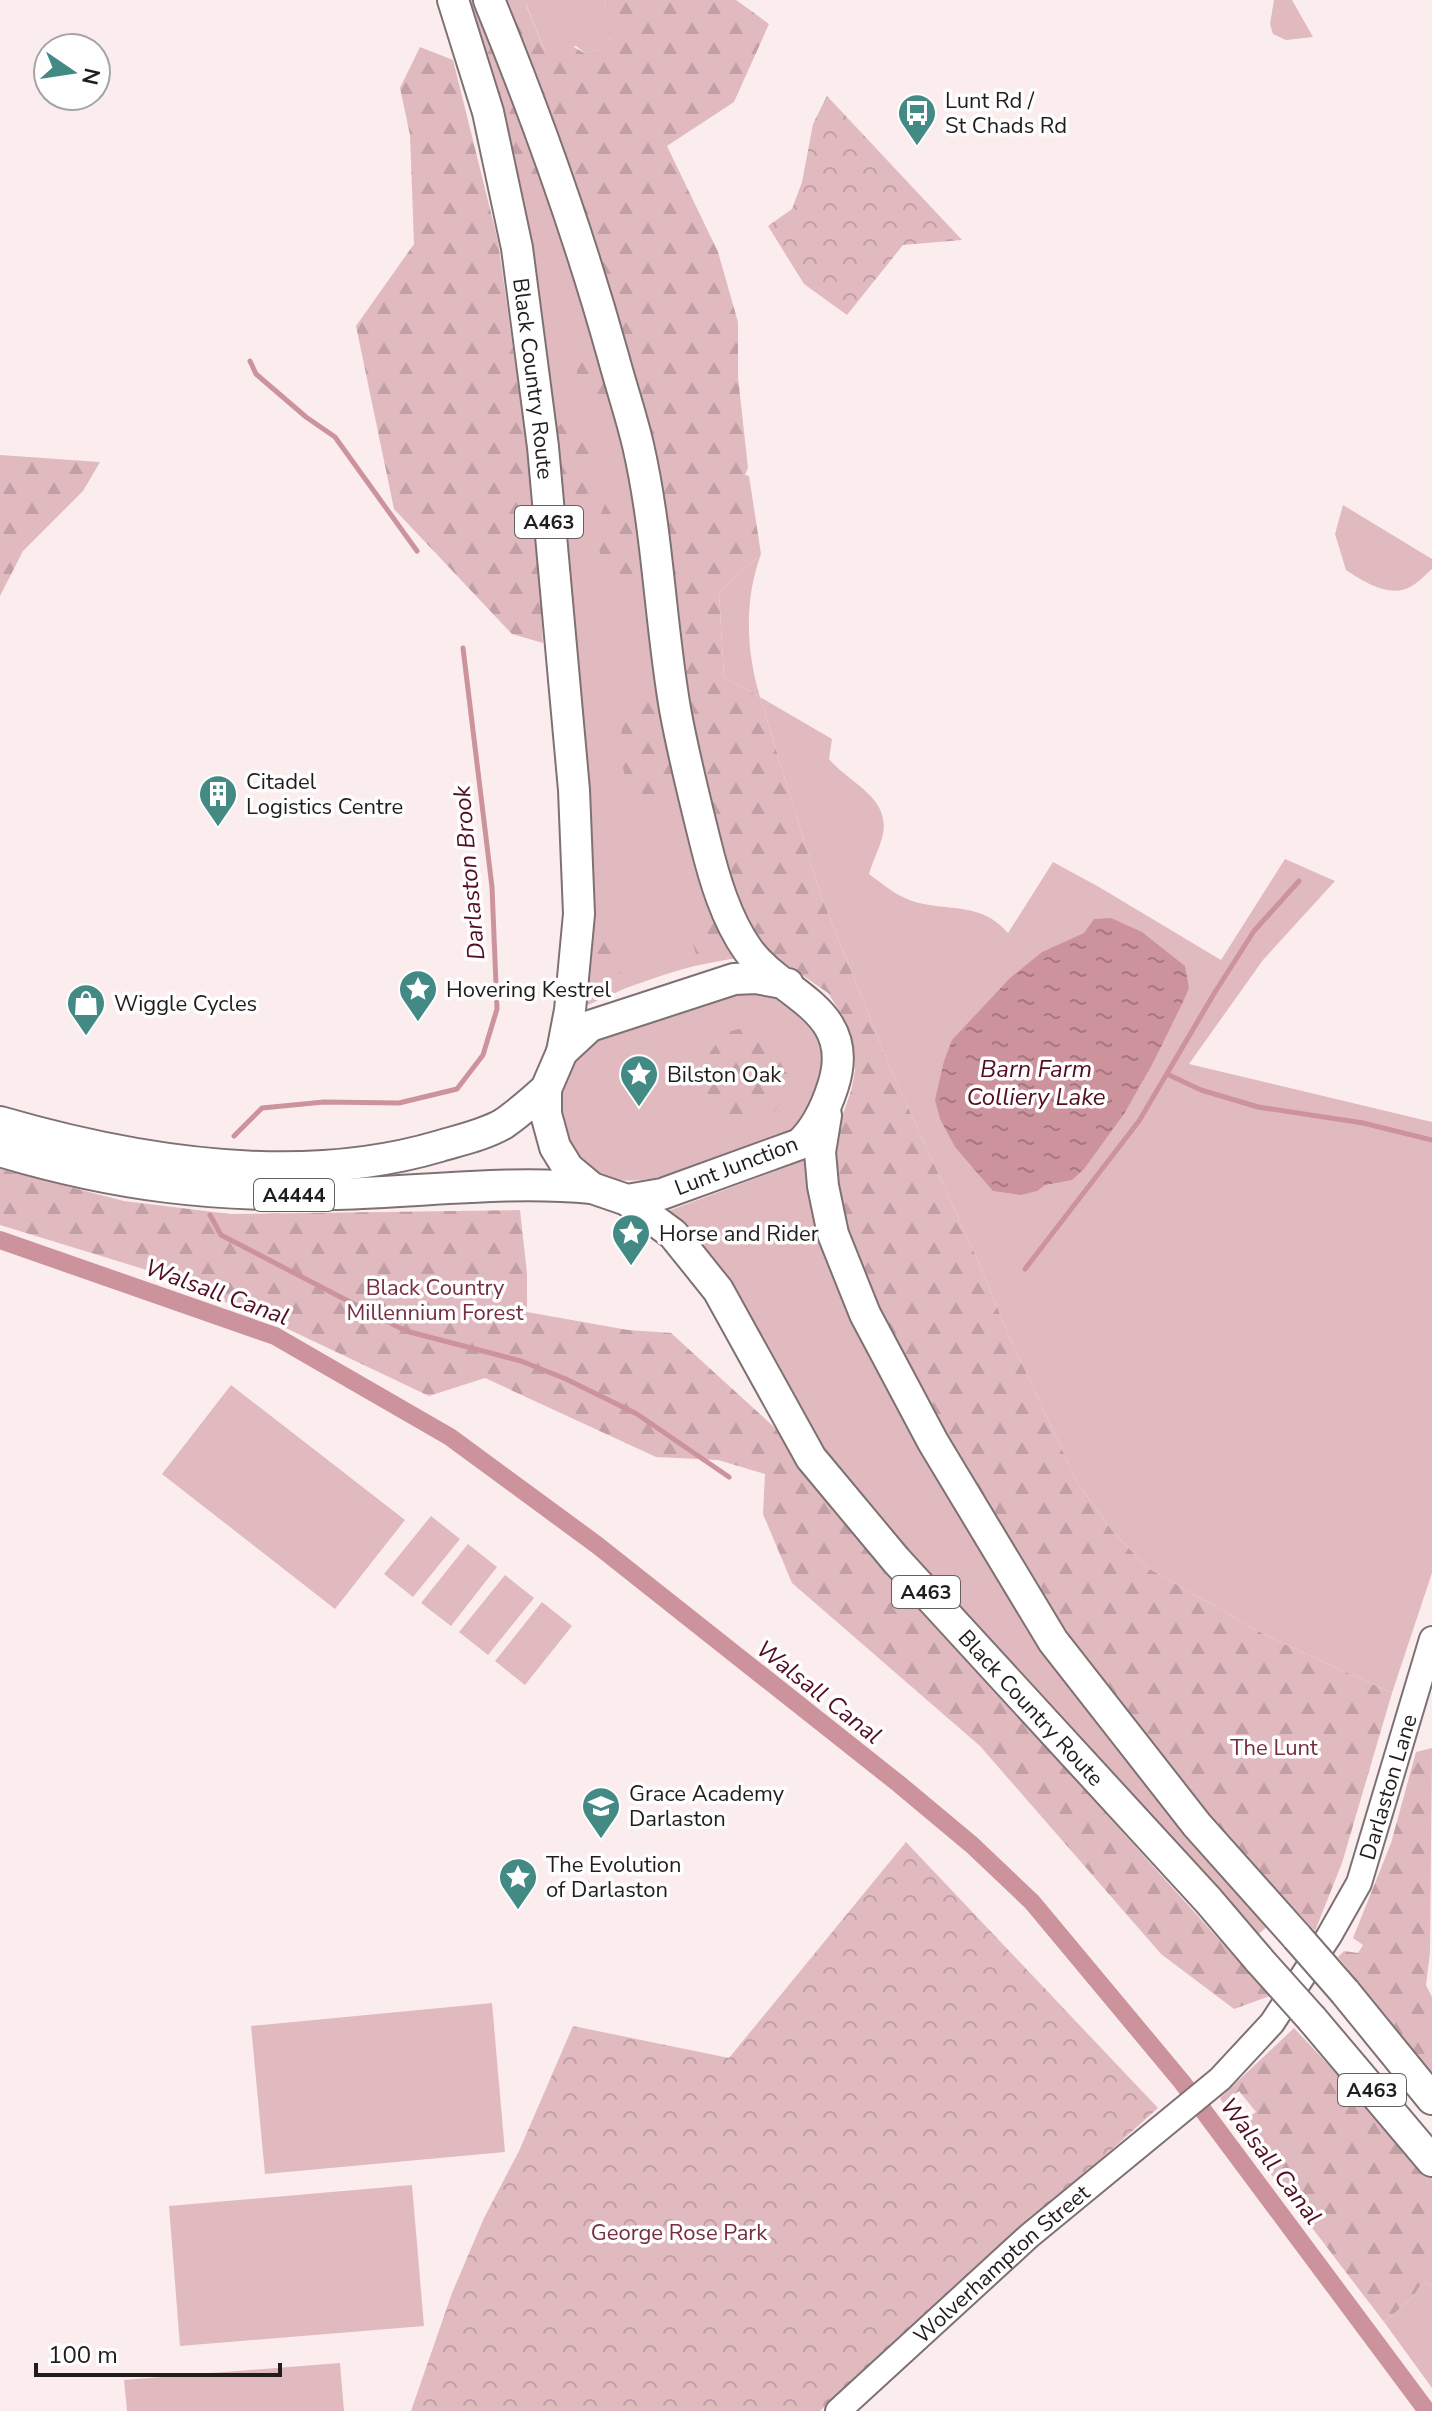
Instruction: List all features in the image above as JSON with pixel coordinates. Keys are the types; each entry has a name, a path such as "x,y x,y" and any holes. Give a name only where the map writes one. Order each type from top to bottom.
{"highway":[{"name":"Black Country Route","path":"453,0 488,112 517,248 543,447 574,790 579,914 570,1010 562,1052"},
{"name":"A463","path":"489,0 535,110 586,258 638,447 675,709 720,894 750,953 788,984"},
{"name":"Lunt Junction","path":"756,978 788,984 821,1015 834,1040 838,1058 828,1101 813,1132 800,1144 662,1194 627,1200 592,1188 568,1168 555,1147 546,1114 546,1089 562,1052 590,1026 734,979 756,978"},
{"name":"A4444","path":"0,1122 81,1144 154,1158 221,1165 322,1166 386,1160 470,1137 502,1124 546,1089"},
{"name":"A463","path":"828,1101 820,1152 823,1186 833,1234 865,1314 933,1442 1053,1641 1197,1825 1345,1992 1432,2099"},
{"name":"A4444","path":"0,1151 66,1171 208,1193 339,1194 494,1185 592,1188"},
{"name":"Black Country Route","path":"627,1200 673,1234 718,1290 811,1458 896,1560 1208,1900 1432,2161"}],"street":[{"name":"Darlaston Lane","path":"1220,2079 1272,2023 1334,1929 1359,1883 1432,1639"},
{"name":"Wolverhampton Street","path":"838,2411 1029,2236 1220,2079"}],"green space":[{"path":"465,0 475,0 547,177 516,201"},
{"path":"475,0 596,326 741,957 659,976 581,1008 588,888"},
{"name":"The Lunt","path":"505,0 534,0 526,5 546,53 567,43 586,54 612,45 604,0 736,0 769,24 734,102 667,146 718,252 738,322 738,377 748,468 745,475 749,476 761,554 719,592 724,677 760,697 821,896 891,1070 1077,1482 1114,1533 1148,1568 1269,1637 1392,1693 1342,1863 1315,1931 1176,1782 1090,1671 1048,1608 906,1370 844,1236 833,1160 839,1125 855,1071 853,1044 844,1018 828,993 763,948 742,919 713,841 676,635 676,585 664,502"},
{"path":"534,0 604,0 613,45 586,54 576,46 546,53 526,4"},
{"path":"1274,0 1292,0 1313,37 1286,40 1273,34 1270,24"},
{"path":"420,47 453,60 498,241 535,506 543,643 512,634 394,509 356,326 414,244 410,135 400,88"},
{"path":"827,96 962,240 903,245 847,315 804,284 768,226 792,209 802,182 813,124"},
{"path":"593,350 607,366 617,407 599,427 584,402 576,365 576,354"},
{"path":"562,423 582,435 594,451 596,461 596,471 588,493 567,501 556,498 549,435"},
{"path":"0,455 100,462 83,491 23,551 0,596"},
{"path":"610,496 631,506 642,522 649,565 635,577 610,568 598,547 599,521"},
{"path":"1343,505 1432,559 1432,569 1412,586 1395,591 1378,587 1346,570 1335,534"},
{"path":"761,554 752,589 749,626 752,662 760,697 724,677 719,592"},
{"path":"760,697 832,739 829,759 876,802 884,824 869,874 905,898 977,912 998,923 1008,933 1053,862 1221,960 1285,859 1335,881 1263,960 1189,1064 1432,1122 1432,1573 1392,1693 1269,1637 1148,1568 1114,1533 1077,1482 891,1070 821,896"},
{"path":"633,698 652,698 668,713 679,775 669,789 650,797 628,787 622,762 621,732"},
{"path":"716,915 741,957 699,965 690,933 698,919"},
{"path":"611,936 625,946 617,992 581,1008 585,937"},
{"path":"722,990 772,993 807,1021 817,1038 822,1055 822,1074 810,1109 798,1124 782,1137 654,1178 615,1179 597,1173 582,1162 569,1143 558,1104 567,1072 580,1046"},
{"path":"746,1027 779,1041 792,1081 774,1113 740,1129 713,1122 702,1093 707,1057 724,1033"},
{"path":"805,1160 814,1205 1270,1924 1254,1938 1135,1812 850,1486 811,1434 686,1228 668,1211"},
{"name":"Black Country Millennium Forest","path":"0,1169 124,1201 230,1214 520,1210 527,1274 527,1312 628,1330 671,1333 772,1425 897,1582 1270,1996 1234,2009 1161,1954 980,1746 792,1583 763,1514 765,1474 718,1460 656,1457 485,1378 429,1396 271,1321 150,1271 0,1225"},
{"path":"231,1385 405,1520 335,1609 162,1474"},
{"path":"431,1516 460,1539 413,1597 384,1574"},
{"path":"468,1544 497,1567 451,1626 421,1603"},
{"path":"505,1575 534,1598 488,1655 459,1632"},
{"path":"542,1602 572,1626 525,1685 495,1661"},
{"path":"1432,1748 1430,1953 1426,1985 1432,1997 1432,2073 1338,1957 1344,1951 1358,1953 1363,1945 1353,1938 1391,1843 1416,1752"},
{"name":"George Rose Park","path":"906,1842 1158,2108 820,2411 411,2411 452,2293 484,2218 519,2151 573,2026 729,2058"},
{"path":"492,2003 505,2152 265,2174 251,2026"},
{"path":"1294,2028 1432,2175 1432,2287 1428,2282 1420,2286 1412,2298 1384,2322 1238,2131 1240,2122 1256,2112 1239,2091 1223,2103 1220,2098"},
{"path":"412,2185 424,2326 180,2346 169,2206"},
{"path":"1428,2282 1432,2287 1432,2388 1384,2322 1412,2298 1420,2286"},
{"path":"340,2363 344,2411 127,2411 124,2380"}],"water":[{"name":"Barn Farm Colliery Lake","path":"1111,918 1142,932 1185,966 1189,988 1124,1114 1084,1169 1072,1180 1045,1185 1037,1191 1021,1195 993,1191 955,1147 940,1119 935,1100 952,1040 1010,978 1042,952 1084,933 1094,919"}],"waterway":[{"name":"Darlaston Brook","path":"250,361 256,374 306,417 335,437 417,551"},
{"name":"Darlaston Brook","path":"234,1136 262,1108 324,1102 399,1103 457,1089 483,1055 497,1009 492,887 463,648"},
{"path":"1025,1269 1139,1121 1254,931 1299,881"},
{"path":"1167,1074 1201,1090 1258,1107 1363,1123 1432,1140"},
{"name":"Darlaston Brook","path":"210,1215 221,1235 406,1331 521,1361 566,1379 637,1414 729,1477"},
{"name":"Walsall Canal","path":"0,1240 275,1336 450,1437 597,1545 899,1784 972,1845 1032,1902 1182,2082 1427,2411"}],"place":[{"name":"Lunt Rd / St Chads Rd","path":"917,147"},
{"name":"Citadel Logistics Centre","path":"218,828"},
{"name":"Hovering Kestrel","path":"418,1023"},
{"name":"Wiggle Cycles","path":"86,1037"},
{"name":"Bilston Oak","path":"639,1108"},
{"name":"Horse and Rider","path":"631,1267"},
{"name":"Grace Academy Darlaston","path":"601,1840"},
{"name":"The Evolution of Darlaston","path":"518,1911"}]}
